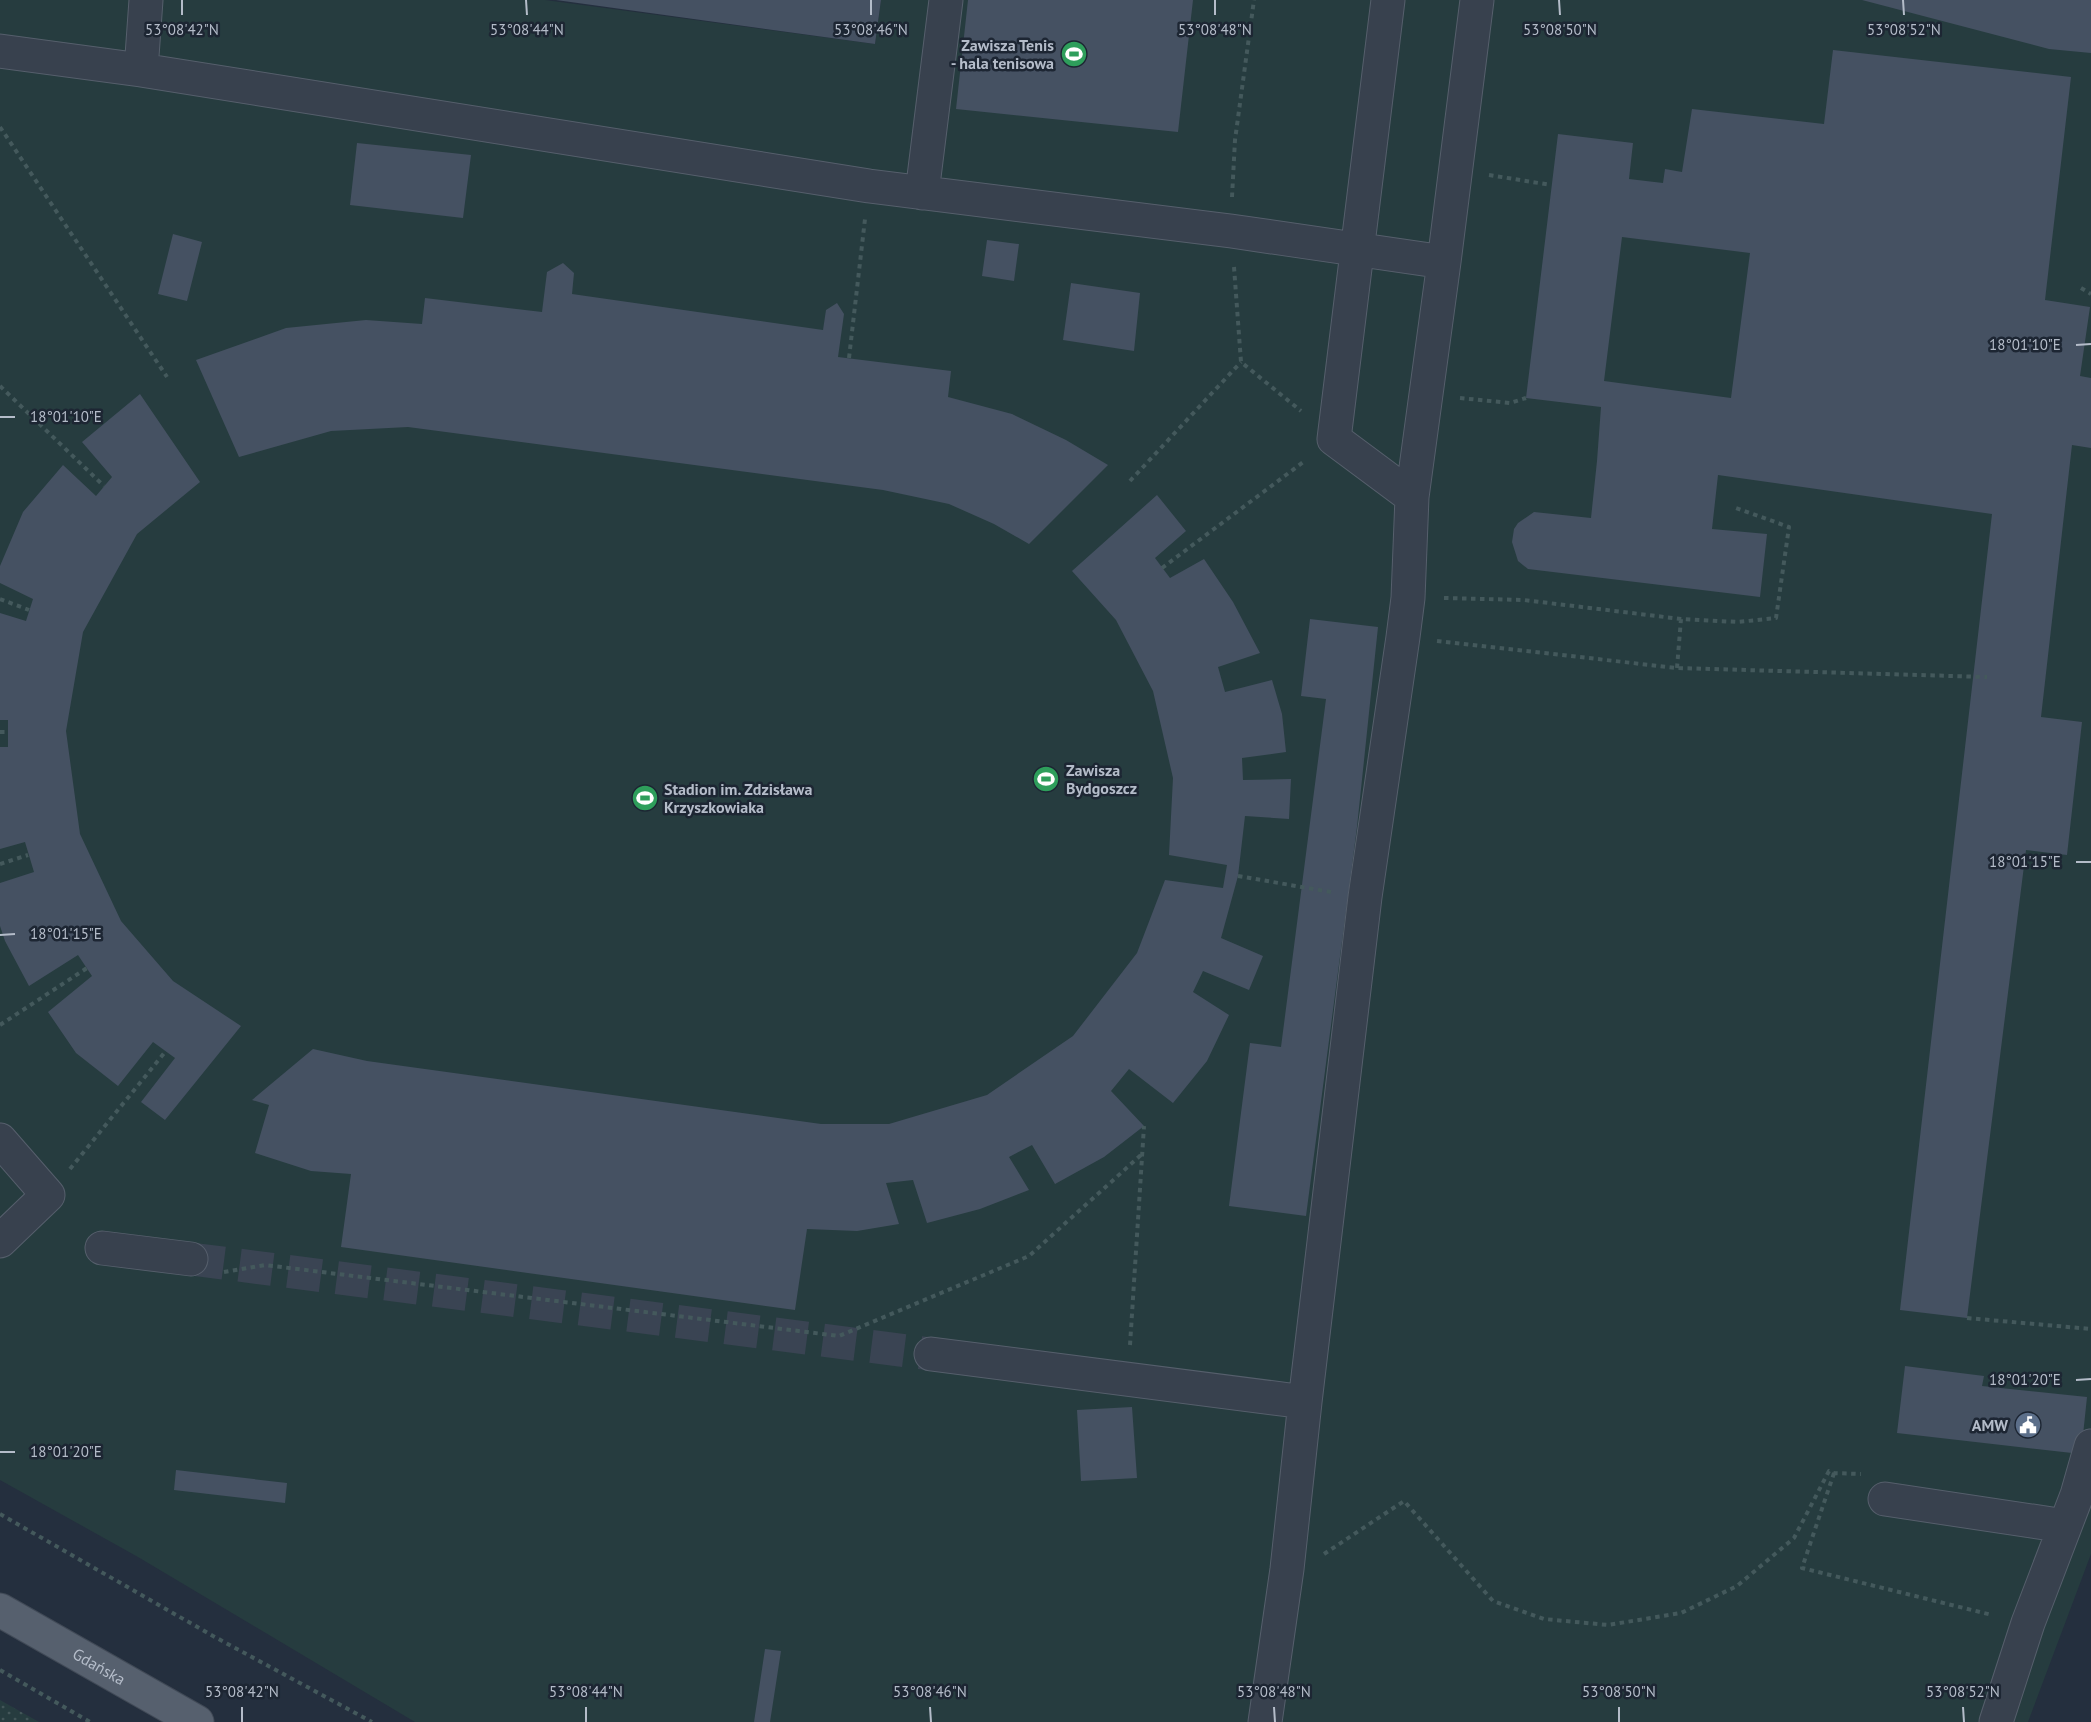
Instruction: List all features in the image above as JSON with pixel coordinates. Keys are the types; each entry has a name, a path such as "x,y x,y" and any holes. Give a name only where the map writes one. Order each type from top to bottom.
{"main road":[{"name":"Gdańska","path":"0,1610 197,1722"}],"lane":[{"path":"141,70 146,0"},
{"path":"922,193 946,0"},
{"path":"1388,0 1356,250 1335,439 1412,496"},
{"path":"1265,1722 1287,1569 1365,897 1408,598 1412,496 1477,0"},
{"path":"0,51 141,70 869,186 1231,231 1444,262"},
{"path":"0,1140 48,1195 0,1241"},
{"path":"102,1248 205,1266"},
{"path":"931,1354 1305,1402"},
{"path":"1996,1722 2028,1623 2077,1495 2091,1446"},
{"path":"1885,1499 2065,1526"}],"path":[{"path":"0,127 167,377"},
{"path":"1456,170 1551,185"},
{"path":"849,358 869,186"},
{"path":"2081,288 2091,294"},
{"path":"1130,481 1241,362"},
{"path":"0,386 104,486"},
{"path":"1426,394 1510,403 1526,398"},
{"path":"1162,568 1335,439"},
{"path":"1408,598 1524,600 1681,620 1737,622 1776,618 1789,527 1736,508"},
{"path":"0,599 29,610"},
{"path":"1677,668 1681,620"},
{"path":"1403,637 1677,668 1987,677"},
{"path":"0,732 8,732"},
{"path":"0,864 28,855"},
{"path":"1238,876 1365,897"},
{"path":"0,1025 87,968"},
{"path":"48,1195 165,1052"},
{"path":"1128,1379 1144,1126"},
{"path":"205,1266 265,1265 839,1336 1029,1256 1141,1155"},
{"path":"1967,1318 2091,1329"},
{"path":"1332,1549 1404,1501 1493,1601 1544,1619 1608,1625 1681,1613 1737,1586 1794,1538 1829,1470 1833,1473 1863,1475"},
{"path":"1833,1473 1802,1568 2028,1623"},
{"path":"0,1514 213,1636 372,1722"},
{"path":"0,1670 90,1722"}],"green space":[{"name":"Zawisza Bydgoszcz","path":"0,0 545,0 875,44 881,0 2091,0 2091,1554 2028,1722 415,1722 138,1557 0,1480"},
{"path":"0,1700 39,1722 0,1722"}],"building":[{"path":"556,0 881,0 875,44"},
{"name":"Zawisza Tenis - hala tenisowa","path":"968,0 1193,0 1178,132 956,109"},
{"path":"1862,0 2091,0 2091,53 2049,49"},
{"path":"1833,50 2071,77 2045,300 2090,307 2080,376 2091,378 2091,448 2072,445 2041,717 2082,722 2067,855 2026,850 1967,1318 1900,1310 1992,514 1718,475 1712,529 1767,534 1760,597 1528,569 1518,561 1512,542 1514,529 1518,523 1534,512 1591,518 1601,407 1526,398 1558,134 1633,143 1629,179 1663,183 1665,169 1682,172 1692,109 1824,124","holes":["1622,237 1750,253 1731,398 1604,381"]},
{"path":"357,143 471,155 463,218 350,205"},
{"path":"173,234 202,242 187,301 158,294"},
{"path":"987,240 1019,244 1014,281 982,276"},
{"path":"563,263 574,273 572,294 823,330 826,310 837,303 844,314 838,357 951,371 948,397 1012,414 1066,440 1108,465 1029,544 994,524 949,504 883,490 408,427 331,431 239,457 196,360 286,328 366,320 422,324 425,298 542,312 547,272"},
{"path":"1071,283 1140,293 1134,351 1063,340"},
{"path":"140,394 200,482 137,534 83,632 66,731 80,834 121,921 173,981 241,1026 165,1120 141,1102 175,1058 153,1042 118,1086 76,1053 48,1012 92,976 78,955 29,986 5,941 0,926 0,883 34,872 25,842 0,849 0,747 8,747 8,720 0,720 0,613 26,621 33,599 0,583 0,566 23,512 63,465 96,496 112,477 82,442"},
{"path":"1157,495 1186,531 1155,558 1170,578 1204,559 1233,602 1260,653 1218,667 1225,692 1272,680 1282,714 1286,752 1242,758 1243,780 1291,779 1289,819 1245,816 1238,876 1221,938 1263,956 1249,990 1203,971 1193,992 1229,1015 1207,1061 1173,1103 1129,1069 1111,1091 1144,1126 1104,1157 1055,1184 1032,1145 1009,1157 1029,1190 980,1209 927,1223 913,1180 886,1183 899,1224 857,1231 807,1229 795,1310 341,1247 351,1174 311,1171 255,1153 269,1105 252,1100 313,1049 367,1061 821,1124 889,1124 987,1095 1073,1036 1137,953 1165,880 1223,888 1227,865 1169,855 1173,778 1153,691 1116,620 1072,571"},
{"path":"1310,619 1378,627 1357,827 1306,1216 1229,1206 1250,1043 1281,1047 1326,699 1301,696"},
{"path":"1905,1366 1984,1376 1982,1386 2087,1397 2081,1454 1897,1433"},
{"path":"1132,1407 1137,1478 1081,1481 1077,1410"},
{"path":"176,1470 287,1483 285,1503 174,1490"},
{"path":"765,1649 781,1651 770,1722 754,1722"}],"tunnel":[{"path":"191,1259 931,1354"}],"place":[{"name":"Zawisza Tenis - hala tenisowa","path":"1074,54"},
{"name":"Zawisza Bydgoszcz","path":"1046,779"},
{"name":"Stadion im. Zdzisława Krzyszkowiaka","path":"645,798"},
{"name":"AMW","path":"2028,1425"}]}
